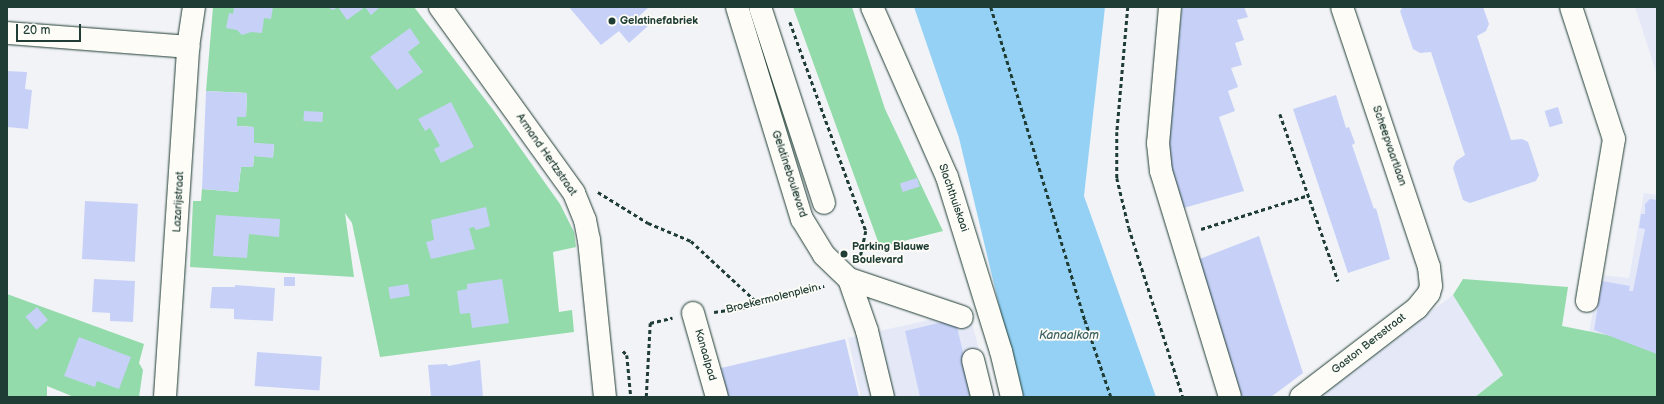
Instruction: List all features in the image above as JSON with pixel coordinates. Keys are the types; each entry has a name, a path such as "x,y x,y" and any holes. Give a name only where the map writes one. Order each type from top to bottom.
{"street":[{"name":"Lazarijstraat","path":"165,397 188,47 194,7"},
{"name":"Armand Hertzstraat","path":"440,7 574,193 585,220 590,248 605,397"},
{"name":"Gelatineboulevard","path":"737,7 802,219 824,255 850,279 867,331 883,397"},
{"path":"760,7 824,203"},
{"name":"Slachthuiskaai","path":"872,7 947,177 973,266 1001,351 1012,397"},
{"path":"1170,7 1158,143 1161,171 1179,236 1230,397"},
{"name":"Scheepvaartlaan","path":"1342,7 1429,267 1431,286"},
{"path":"1571,7 1614,139 1587,301"},
{"path":"7,33 188,47"},
{"path":"850,279 962,317"},
{"name":"Gaston Bersstraat","path":"1301,397 1417,308 1427,296 1431,286"},
{"name":"Kanaalpad","path":"693,313 717,397"},
{"path":"973,360 982,397"}],"path":[{"path":"991,7 1084,320 1111,397"},
{"path":"1128,7 1117,132 1117,178 1129,228 1183,397"},
{"path":"790,21 866,231 860,259 850,279"},
{"path":"1280,114 1338,281"},
{"path":"574,193 598,192 648,224 691,241 758,303"},
{"path":"1179,236 1309,195"},
{"name":"Broekermolenplein","path":"646,397 650,323 693,313 725,312 850,279"},
{"path":"627,355 631,397"}],"shaded area":[{"path":"1635,7 1657,7 1657,75"},
{"path":"1644,193 1657,195 1657,345 1589,332 1600,275 1629,278"},
{"path":"1453,295 1503,375 1475,397 1314,397"},
{"path":"969,311 991,397 861,397 848,338"}],"green space":[{"path":"213,7 414,7 494,111 560,204 574,232 576,247 553,252 559,312 572,310 574,332 380,357 352,223 345,213 354,277 190,267 193,201 201,201 202,189 238,192 241,167 253,167 254,156 273,157 274,145 254,143 254,127 237,126 237,117 246,117 247,93 206,91"},
{"path":"793,7 852,7 885,109 943,231 880,247"},
{"path":"1463,279 1568,287 1562,326 1657,345 1657,397 1475,397 1503,375 1453,295"},
{"path":"7,294 144,344 139,363 143,370 139,397 74,397 47,386 47,397 7,397"}],"water":[{"name":"Kanaalkom","path":"914,7 1105,7 1084,196 1156,397 1021,397 959,138"}],"building":[{"path":"234,7 273,7 271,19 264,18 262,33 251,32 242,35 237,30 226,28 229,13 233,14"},
{"path":"327,7 338,7 333,10"},
{"path":"338,7 365,7 347,20"},
{"path":"365,7 380,7 371,15"},
{"name":"Gelatinefabriek","path":"569,7 649,7 639,16 648,26 629,43 619,31 601,45"},
{"path":"1182,7 1244,7 1248,17 1237,20 1244,40 1235,43 1242,65 1231,68 1238,87 1228,91 1235,111 1219,117 1244,191 1180,209 1169,159 1168,147"},
{"path":"1403,7 1483,7 1489,24 1486,31 1477,36 1511,140 1522,139 1528,142 1539,175 1536,181 1470,203 1463,200 1453,168 1456,161 1465,155 1431,52 1420,53 1413,49 1400,11"},
{"path":"410,28 420,43 408,52 423,72 397,90 370,57"},
{"path":"7,71 27,72 25,89 32,90 28,129 7,127"},
{"path":"206,91 247,93 246,117 237,117 237,126 254,127 254,143 274,144 273,158 254,156 253,167 241,167 238,192 202,189"},
{"path":"1336,95 1346,128 1349,127 1355,143 1352,145 1374,209 1376,208 1390,259 1348,273 1293,109"},
{"path":"451,102 474,147 441,163 434,149 440,146 430,128 425,131 418,119"},
{"path":"1558,107 1563,123 1550,127 1545,111"},
{"path":"304,111 323,112 322,122 303,121"},
{"path":"917,178 920,187 903,192 900,184"},
{"path":"1650,199 1657,200 1657,354 1594,330 1602,281 1630,286 1629,291 1633,291 1645,229 1639,228 1641,214 1645,214 1645,204"},
{"path":"85,201 138,204 135,262 82,259"},
{"path":"486,207 490,226 476,230 474,227 469,228 475,249 431,259 426,242 434,240 431,220"},
{"path":"216,215 280,219 279,237 249,234 247,258 213,256"},
{"path":"1259,236 1303,373 1271,397 1242,397 1197,260"},
{"path":"284,277 295,277 295,286 284,286"},
{"path":"94,279 135,281 133,322 110,321 110,313 92,312"},
{"path":"502,279 509,323 472,328 470,313 460,314 457,291 467,289 467,284"},
{"path":"408,284 410,296 390,299 388,287"},
{"path":"235,285 275,288 273,321 234,319 234,309 210,308 212,287 235,287"},
{"path":"37,307 48,320 36,330 26,317"},
{"path":"955,319 974,397 920,397 905,331"},
{"path":"79,337 131,357 119,389 97,381 95,387 64,376"},
{"path":"845,339 859,397 728,397 721,368"},
{"path":"257,352 322,357 319,390 255,386"},
{"path":"480,360 483,397 431,397 428,365 447,364 448,366"}],"place":[{"name":"Gelatinefabriek","path":"612,21"},
{"name":"Parking Blauwe Boulevard","path":"844,254"}]}
